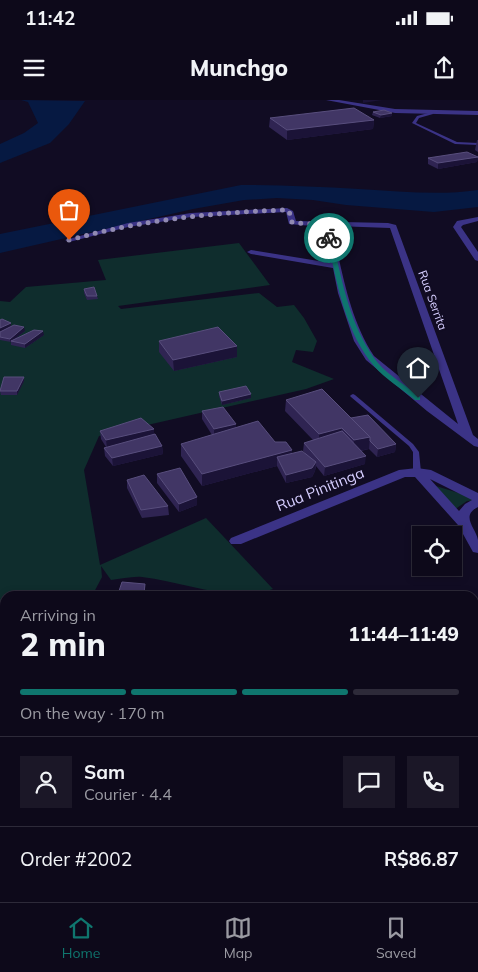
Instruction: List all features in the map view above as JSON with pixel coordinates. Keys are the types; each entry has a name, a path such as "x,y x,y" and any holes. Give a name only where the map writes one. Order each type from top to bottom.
{"street":[{"path":"329,100 369,108 432,113 478,113"},
{"path":"69,240 128,225 191,215 287,210 292,222 295,223 332,225"},
{"path":"477,253 456,227 460,223 478,219"},
{"path":"332,225 327,228 342,293 355,331 370,358 431,409 473,440"},
{"name":"Rua Serrita","path":"332,225 388,225 393,227 473,440"},
{"path":"251,252 336,266"},
{"path":"417,472 462,522 478,549"},
{"name":"Rua Pinitinga","path":"236,541 403,473 417,472 437,477 478,498"},
{"path":"462,522 463,512 469,505 478,502"}],"lane":[{"path":"432,113 418,117 414,123 456,143 478,144"},
{"path":"353,396 412,445 416,452 417,472"}],"green space":[{"path":"239,243 270,285 118,306 121,309 259,293 277,307 294,305 317,341 313,352 296,350 292,362 334,379 306,389 99,436 84,470 100,565 206,518 273,589 265,591 213,591 142,577 111,580 101,566 102,577 95,591 0,591 0,301 10,302 26,287 106,280 98,260"},
{"path":"436,486 478,500 467,501 454,510"}],"water":[{"path":"21,100 85,101 69,124 50,143 0,163 0,144 24,133 38,123 28,102"},
{"path":"241,185 434,193 478,190 478,207 434,212 346,205 313,200 277,198 244,200 193,209 0,253 0,234"}],"building":[{"path":"354,108 374,120 287,130 270,118"},
{"path":"384,110 392,113 381,115 373,112"},
{"path":"467,152 478,157 438,163 428,158"},
{"path":"94,287 97,296 87,296 84,289"},
{"path":"0,320 11,323 0,328"},
{"path":"14,325 24,327 10,339 0,337 0,332"},
{"path":"218,327 237,346 173,360 159,341"},
{"path":"34,330 43,331 25,344 11,341"},
{"path":"4,377 24,377 17,391 0,391"},
{"path":"246,386 251,394 222,401 219,392"},
{"path":"322,389 370,437 354,440 342,428 319,434 286,400"},
{"path":"223,407 236,424 214,429 202,411"},
{"path":"368,415 396,444 378,449 370,441 370,437 351,418"},
{"path":"141,418 154,429 106,440 100,431"},
{"path":"258,421 275,442 286,442 292,450 202,474 181,444"},
{"path":"342,431 366,456 325,467 304,443"},
{"path":"155,434 162,446 112,458 104,448"},
{"path":"302,451 316,462 312,468 286,475 277,457"},
{"path":"180,468 197,497 179,504 157,474"},
{"path":"144,475 168,506 141,510 127,480"},
{"path":"122,582 145,584 144,591 119,591"}],"way so far":[{"path":"69,240 128,225 191,215 283,210 289,211 292,222 295,223 330,225 327,228 329,238"}],"route":[{"path":"329,238 342,293 359,341 377,366 418,398"}]}
